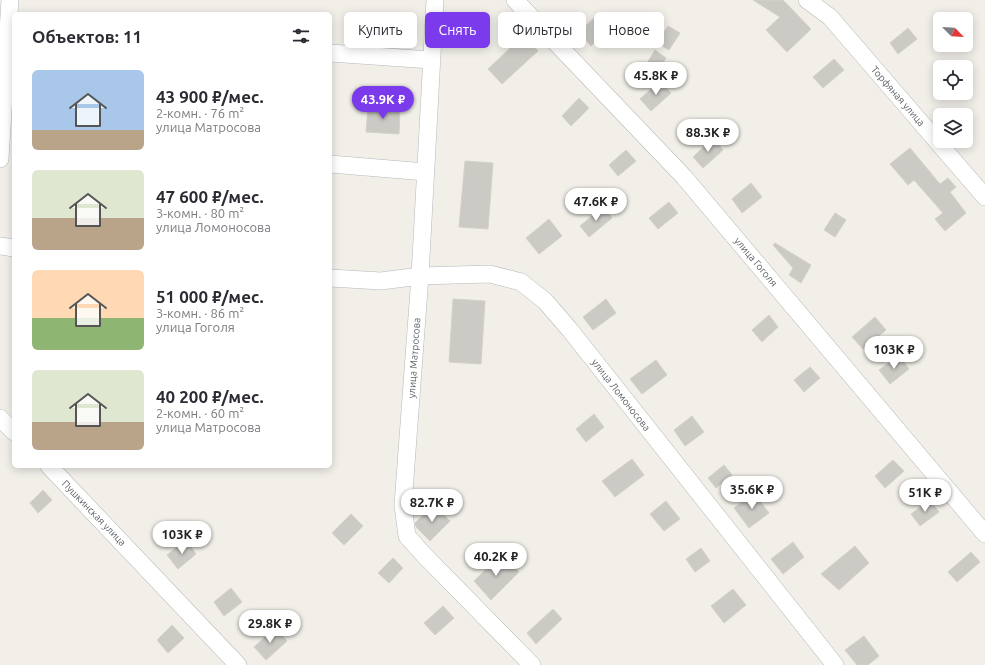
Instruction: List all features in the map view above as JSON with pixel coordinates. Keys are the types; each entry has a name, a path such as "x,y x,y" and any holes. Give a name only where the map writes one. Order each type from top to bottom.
{"street":[{"path":"0,158 8,135 11,29 10,0"},
{"name":"улица Матросова","path":"435,0 420,276 403,504 407,536 532,665"},
{"name":"улица Гоголя","path":"515,0 684,177 985,534"},
{"name":"Торфяная улица","path":"806,0 830,17 985,197"},
{"path":"332,53 431,60"},
{"path":"332,164 426,172"},
{"path":"0,246 12,248"},
{"name":"улица Ломоносова","path":"332,278 381,281 420,276 490,274 521,282 545,301 580,343 835,665"},
{"path":"0,418 12,430"},
{"name":"Пушкинская улица","path":"51,468 238,665"}],"building":[{"path":"753,0 783,0 811,29 787,52 766,30 780,17"},
{"path":"594,18 594,43 591,46 586,40 586,25"},
{"path":"668,26 680,33 669,50 664,47 664,32"},
{"path":"908,28 917,39 898,54 890,43"},
{"path":"510,48 535,48 538,51 502,84 488,69"},
{"path":"655,50 666,58 656,75 644,68"},
{"path":"834,59 844,70 823,88 813,77"},
{"path":"660,81 671,93 651,111 640,99"},
{"path":"579,98 589,108 571,126 562,116"},
{"path":"368,106 400,108 399,134 366,132"},
{"path":"713,138 723,150 703,168 693,157"},
{"path":"910,148 940,184 948,178 956,187 950,192 966,213 945,231 935,219 943,213 914,180 908,185 890,164"},
{"path":"626,150 636,161 618,176 609,165"},
{"path":"465,161 493,163 488,229 459,227"},
{"path":"751,183 762,197 742,213 732,199"},
{"path":"669,202 678,213 658,229 649,218"},
{"path":"603,207 612,218 589,237 580,226"},
{"path":"835,213 846,220 835,237 824,230"},
{"path":"549,219 562,236 539,254 526,238"},
{"path":"775,243 811,265 801,283 789,275 793,268 773,245"},
{"path":"453,299 485,301 481,364 449,362"},
{"path":"606,299 616,313 593,330 583,317"},
{"path":"769,315 778,327 762,342 752,330"},
{"path":"875,317 886,330 863,349 852,337"},
{"path":"899,355 909,369 890,384 879,370"},
{"path":"656,360 667,375 642,394 630,379"},
{"path":"810,367 820,378 804,392 794,380"},
{"path":"594,414 604,427 586,442 576,429"},
{"path":"692,416 704,432 685,446 674,430"},
{"path":"632,459 644,475 615,497 602,481"},
{"path":"893,460 904,471 885,488 875,476"},
{"path":"724,465 732,475 716,488 708,478"},
{"path":"43,490 52,500 38,513 30,503"},
{"path":"754,493 769,513 749,528 734,508"},
{"path":"930,500 939,512 920,526 911,514"},
{"path":"666,501 680,519 664,531 650,514"},
{"path":"433,505 450,521 430,541 416,527 415,523"},
{"path":"351,514 363,526 344,545 332,533"},
{"path":"186,540 196,554 178,569 167,555"},
{"path":"793,542 804,557 783,574 771,559"},
{"path":"855,546 869,563 839,590 821,574"},
{"path":"701,548 710,561 695,572 686,559"},
{"path":"971,552 980,562 957,582 948,572"},
{"path":"502,554 519,572 491,600 474,581"},
{"path":"393,558 403,568 389,583 378,573"},
{"path":"231,588 242,602 224,616 214,602"},
{"path":"733,589 746,605 724,623 711,606"},
{"path":"443,606 454,618 435,635 424,623"},
{"path":"553,609 562,619 536,644 527,633"},
{"path":"172,625 184,638 168,653 157,640"},
{"path":"275,628 287,641 266,660 254,647"},
{"path":"864,636 879,656 868,665 857,665 845,650"}]}
